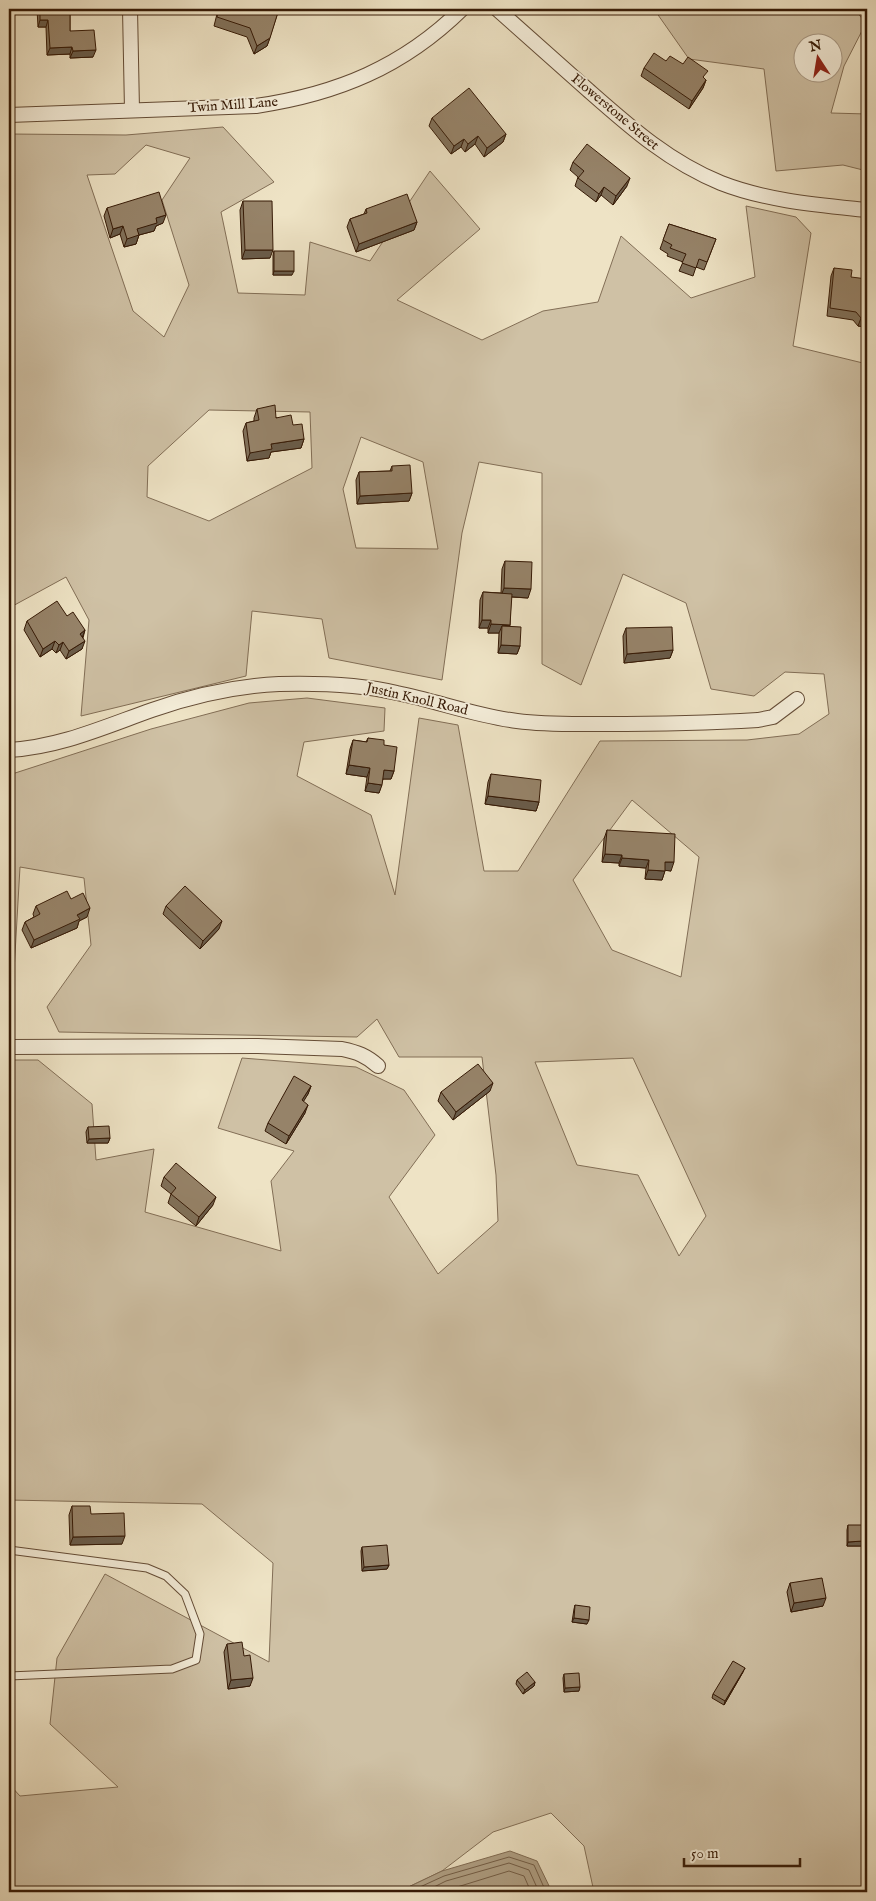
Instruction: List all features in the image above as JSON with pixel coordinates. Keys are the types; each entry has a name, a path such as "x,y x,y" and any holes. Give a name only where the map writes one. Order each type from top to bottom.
{"street":[{"path":"130,9 132,110"},
{"name":"Twin Mill Lane","path":"9,115 256,106 319,94 357,80 390,64 420,45 462,9"},
{"name":"Flowerstone Street","path":"497,9 642,138 693,170 754,194 867,210"},
{"name":"Justin Knoll Road","path":"9,750 56,743 94,733 165,706 204,696 276,684 359,686 397,692 506,719 547,724 653,724 758,720 774,717 797,700"},
{"path":"9,1046 258,1046 342,1049 355,1051 368,1057 378,1066"}],"lane":[{"path":"9,1550 147,1568 166,1576 185,1594 200,1634 196,1660 172,1669 9,1676"}],"shaded area":[{"path":"660,9 854,9 866,23 844,66 844,32 794,32 794,82 840,82 831,113 867,114 867,171 843,165 776,171 764,69 689,59 656,12"},
{"path":"223,127 274,182 221,212 238,293 305,295 310,242 370,261 430,171 480,229 397,300 482,340 543,311 598,302 621,236 691,298 755,277 746,206 796,217 811,233 793,346 867,364 867,1892 594,1892 584,1846 551,1813 493,1832 442,1871 398,1892 9,1892 9,1784 20,1796 118,1787 50,1724 57,1658 105,1574 269,1662 273,1563 202,1504 9,1500 9,1060 38,1060 92,1104 96,1160 154,1149 145,1212 281,1251 271,1181 294,1151 218,1128 242,1058 356,1067 404,1090 435,1135 389,1197 438,1274 498,1221 496,1175 482,1057 399,1057 377,1019 357,1037 59,1032 47,1007 91,945 84,878 20,867 11,1024 9,1024 9,775 151,729 249,703 307,698 385,708 384,731 304,742 297,776 371,815 395,895 419,718 458,725 484,871 518,871 600,741 747,740 799,734 829,714 824,674 785,672 754,696 711,689 686,603 623,574 581,685 542,664 542,473 479,462 462,533 442,680 329,658 322,619 252,611 246,676 81,716 89,620 66,577 9,608 9,134 126,135","holes":["146,145 190,158 162,200 189,285 164,337 133,311 87,175 115,174","209,410 310,412 312,468 209,521 147,497 148,466","361,437 423,462 438,549 356,548 343,489","632,800 699,857 681,977 612,950 573,880","633,1058 706,1216 679,1256 638,1175 577,1165 535,1062"]}],"water":[{"path":"510,1851 537,1861 552,1892 398,1892 442,1871"}],"building":[{"path":"40,9 70,9 70,31 94,30 96,50 73,51 72,47 50,48 48,20 40,20"},
{"path":"219,9 279,9 270,38 257,46 250,28 217,17"},
{"path":"654,53 666,61 670,56 683,64 688,57 708,71 703,77 706,80 692,101 644,68"},
{"path":"469,88 506,134 487,148 478,136 468,144 464,139 454,146 432,118"},
{"path":"587,144 630,178 616,196 604,187 599,194 578,178 584,171 573,162"},
{"path":"159,192 166,215 156,218 157,223 137,229 139,235 127,239 123,226 113,229 107,208"},
{"path":"407,194 417,222 359,244 350,219 367,213 366,209"},
{"path":"243,201 272,201 273,250 245,250"},
{"path":"669,224 716,239 707,262 699,259 696,268 682,263 686,254 670,248 672,245 663,240"},
{"path":"274,251 294,251 294,271 274,271"},
{"path":"834,268 852,270 851,277 867,279 867,318 861,318 856,312 830,308"},
{"path":"275,405 276,418 291,415 293,425 302,424 304,439 271,444 272,449 250,453 246,423 259,420 257,409"},
{"path":"410,465 412,493 360,496 359,472 392,471 392,466"},
{"path":"505,561 532,562 531,589 504,588"},
{"path":"483,592 512,594 510,625 491,624 491,620 482,620"},
{"path":"57,601 67,616 73,612 85,630 80,634 85,641 69,651 63,642 59,645 55,641 43,649 27,621"},
{"path":"502,626 521,627 520,646 501,645"},
{"path":"672,627 673,650 627,654 626,628"},
{"path":"368,738 384,740 384,745 397,747 394,771 384,770 382,785 368,783 370,768 349,765 353,740 367,742"},
{"path":"491,774 541,780 539,802 488,796"},
{"path":"607,830 675,834 674,862 665,862 665,871 648,870 649,860 622,858 622,855 605,854"},
{"path":"185,886 222,921 203,941 166,906"},
{"path":"67,891 71,899 83,893 90,908 77,915 80,919 34,940 25,922 40,914 36,906"},
{"path":"478,1064 493,1083 456,1112 441,1092"},
{"path":"294,1076 311,1086 302,1100 308,1105 289,1136 268,1123"},
{"path":"109,1126 110,1138 89,1139 88,1127"},
{"path":"176,1163 216,1197 199,1217 171,1194 176,1188 164,1177"},
{"path":"72,1506 90,1506 91,1514 124,1513 125,1536 73,1537"},
{"path":"848,1525 863,1525 863,1541 848,1542"},
{"path":"387,1545 389,1565 364,1567 362,1547"},
{"path":"822,1578 826,1598 794,1603 790,1583"},
{"path":"575,1605 590,1607 589,1620 574,1618"},
{"path":"242,1642 244,1656 250,1655 253,1678 231,1680 227,1644"},
{"path":"733,1661 745,1668 725,1701 713,1694"},
{"path":"527,1672 535,1682 525,1690 517,1680"},
{"path":"579,1673 580,1687 565,1688 564,1674"}]}
